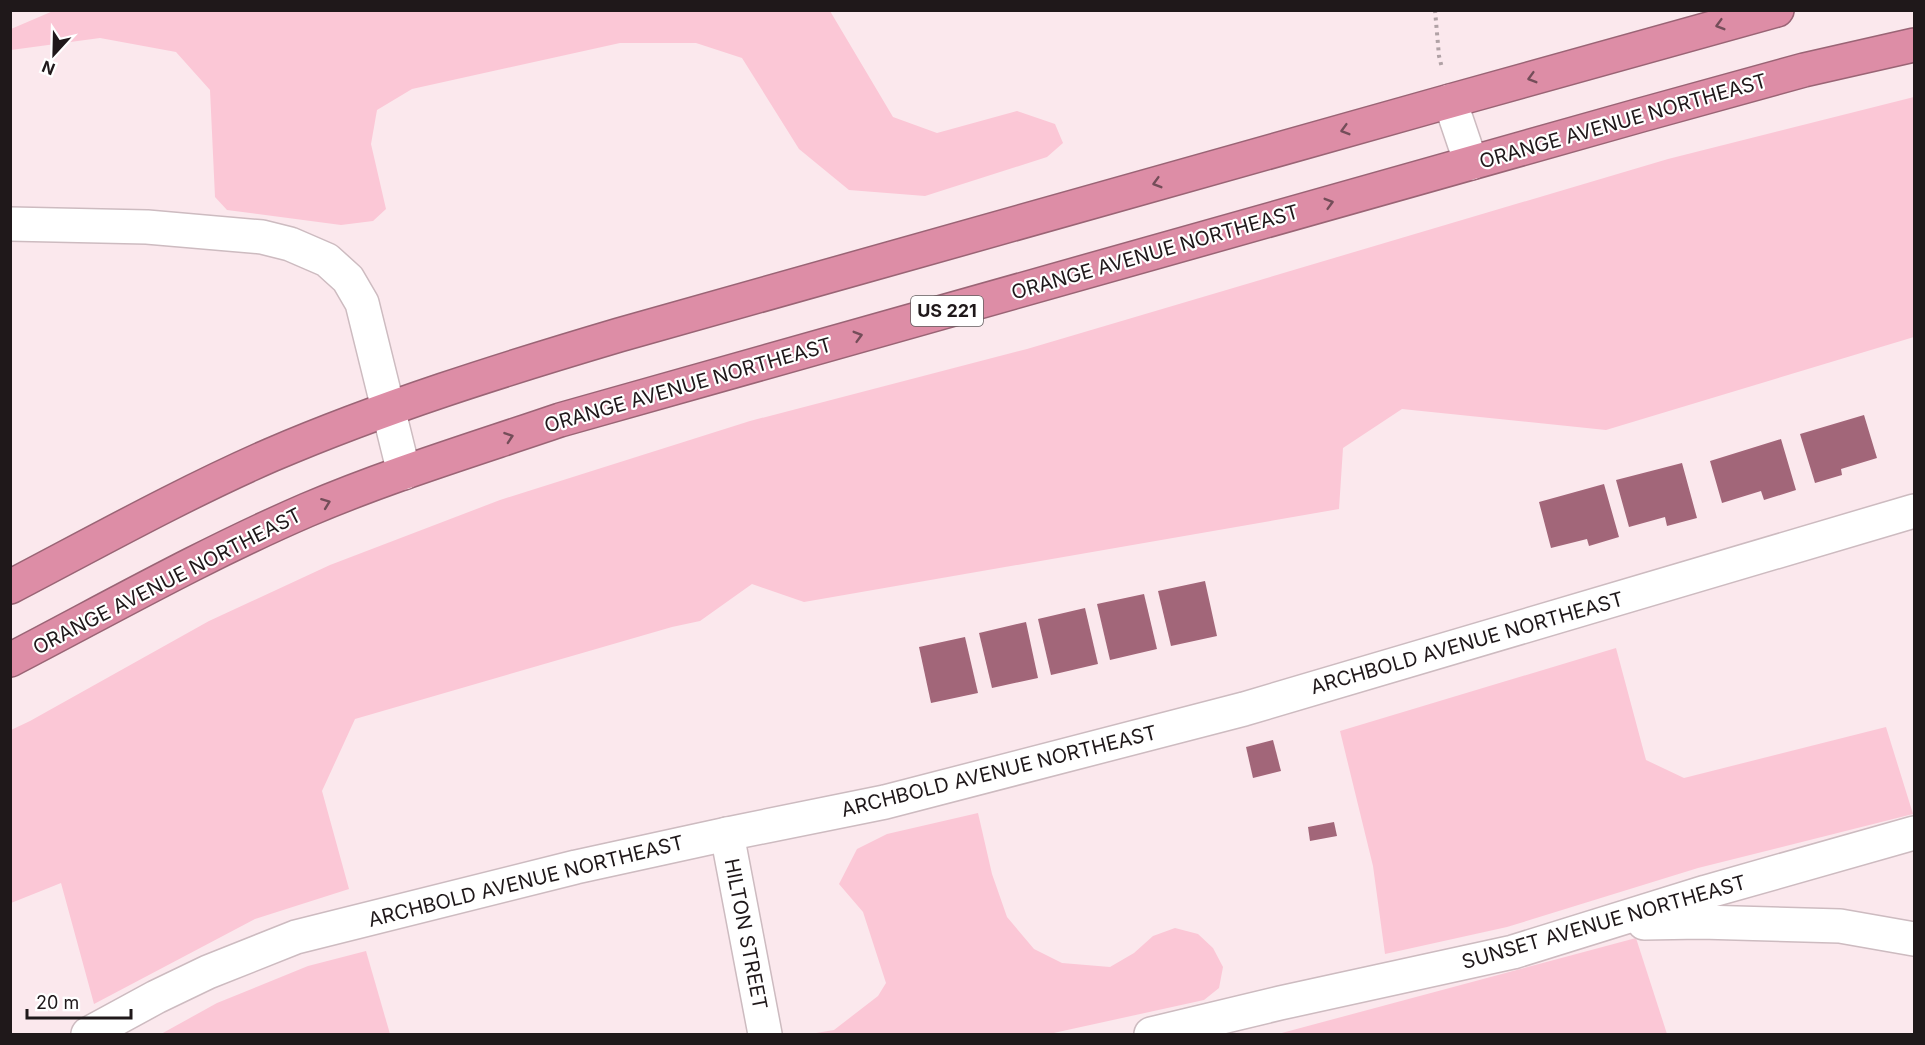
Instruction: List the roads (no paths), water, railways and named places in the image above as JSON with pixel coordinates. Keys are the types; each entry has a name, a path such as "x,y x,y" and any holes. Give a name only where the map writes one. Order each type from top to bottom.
{"highway":[{"path":"10,587 270,455 389,409 510,367 1777,10"},
{"name":"ORANGE AVENUE NORTHEAST","path":"10,660 220,550 308,510 404,473 560,420 1793,73 1914,45"}],"street":[{"path":"1450,101 1471,163"},
{"path":"10,224 147,227 262,237 290,244 327,260 348,279 362,303 404,473"},
{"name":"ARCHBOLD AVENUE NORTHEAST","path":"88,1035 156,997 208,972 296,937 576,867 885,802 1244,709 1914,511"},
{"name":"SUNSET AVENUE NORTHEAST","path":"1151,1035 1280,1003 1513,952 1706,892 1914,833"},
{"name":"HILTON STREET","path":"727,834 765,1035"},
{"path":"1606,924 1701,922 1840,926 1914,939"}]}
